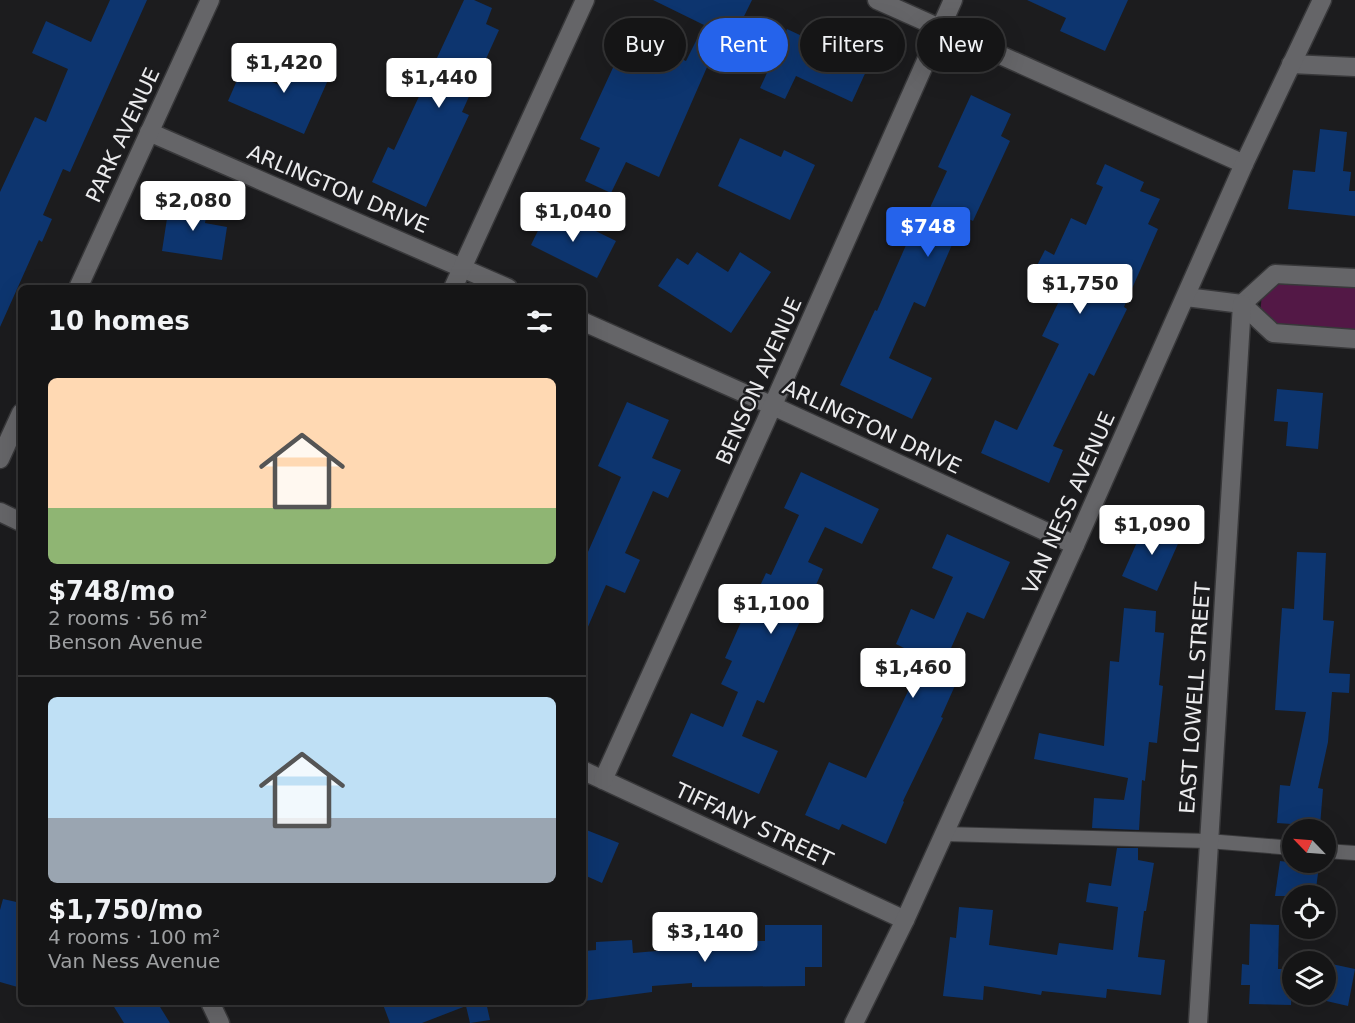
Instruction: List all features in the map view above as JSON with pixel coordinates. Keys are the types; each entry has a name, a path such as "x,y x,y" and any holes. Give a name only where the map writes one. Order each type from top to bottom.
{"street":[{"name":"PARK AVENUE","path":"79,285 210,0"},
{"path":"454,285 585,0"},
{"path":"877,0 918,18"},
{"name":"BENSON AVENUE","path":"945,18 953,0"},
{"name":"VAN NESS AVENUE","path":"855,1023 905,920 1075,545 1244,164 1322,0"},
{"path":"1005,57 1244,164"},
{"path":"1291,64 1355,67"},
{"name":"BENSON AVENUE","path":"603,780 773,406 921,72"},
{"name":"ARLINGTON DRIVE","path":"149,132 501,285"},
{"path":"1242,304 1275,274 1355,278"},
{"path":"1186,297 1242,304 1273,333 1355,339"},
{"name":"EAST LOWELL STREET","path":"1198,1023 1242,304"},
{"name":"ARLINGTON DRIVE","path":"586,323 1075,545"},
{"path":"0,459 18,420"},
{"path":"0,512 18,521"},
{"name":"TIFFANY STREET","path":"586,772 905,920"},
{"path":"211,1005 220,1023"}],"lane":[{"path":"944,834 1208,841 1282,847"},
{"path":"1336,852 1355,854"}],"shaded area":[{"path":"1274,283 1355,287 1355,330 1272,325 1260,314 1262,294"}],"building":[{"path":"110,0 147,0 70,172 63,169 43,215 52,219 42,242 39,240 0,327 0,192 35,117 46,122 68,69 32,53 46,21 91,42"},
{"path":"464,0 474,0 492,8 486,24 499,30 462,112 469,115 426,207 372,182 388,147 394,150"},
{"path":"653,0 752,0 743,18 698,18 698,22"},
{"path":"1027,0 1128,0 1105,51 1060,31 1066,18"},
{"path":"788,29 800,35 800,72 866,72 852,102 796,76 785,99 760,88 767,72 788,72"},
{"path":"698,37 698,72 705,72 659,177 626,162 611,193 585,181 600,148 580,139 611,72 686,72 686,61"},
{"path":"293,54 332,71 304,134 228,101 242,69 279,85"},
{"path":"971,95 1011,114 1001,136 1010,141 973,221 964,217 925,307 914,302 889,358 932,378 912,419 840,385 875,310 877,311 921,211 927,214 947,171 938,167"},
{"path":"1320,129 1347,132 1343,171 1351,172 1349,191 1355,191 1355,216 1288,209 1293,170 1315,172"},
{"path":"740,138 781,157 784,150 815,165 790,220 718,186"},
{"path":"1105,164 1144,182 1140,191 1160,199 1148,224 1158,229 1124,307 1127,309 1094,376 1089,373 1053,446 1063,450 1049,483 981,453 995,420 1017,430 1059,344 1042,336 1062,295 1030,279 1045,250 1054,255 1071,218 1086,225 1103,187 1096,184"},
{"path":"170,199 208,206 205,223 227,227 222,260 162,251"},
{"path":"549,208 616,241 597,278 531,245"},
{"path":"697,252 728,272 740,252 771,272 731,333 658,286 677,258 688,265"},
{"path":"1277,389 1323,393 1318,449 1286,446 1288,422 1274,421"},
{"path":"627,402 669,420 652,458 681,470 668,498 653,491 625,553 640,560 625,593 606,585 586,631 586,556 621,477 598,466"},
{"path":"801,472 879,509 862,544 825,527 808,562 823,569 764,703 757,700 742,736 778,751 759,794 672,756 691,713 723,727 738,692 721,684 732,661 725,658 766,573 771,575 799,515 784,508"},
{"path":"1146,522 1181,537 1157,591 1122,576"},
{"path":"947,534 1010,562 984,619 967,612 944,664 961,672 941,717 943,718 903,801 886,844 842,824 839,830 805,815 829,762 866,778 912,683 896,676 908,650 896,644 911,609 934,619 953,577 932,568"},
{"path":"1297,552 1326,553 1323,620 1334,621 1329,673 1350,674 1349,693 1332,692 1328,742 1318,788 1323,789 1321,819 1282,819 1282,823 1277,823 1280,785 1290,786 1306,712 1275,710 1282,608 1294,609"},
{"path":"1124,608 1156,611 1155,632 1164,633 1159,685 1163,686 1157,743 1149,742 1145,781 1142,780 1139,830 1092,828 1094,798 1124,800 1128,778 1034,759 1039,733 1104,746 1110,661 1119,662"},
{"path":"586,830 619,843 602,883 586,876"},
{"path":"1117,848 1138,848 1138,860 1154,863 1146,911 1144,911 1138,957 1165,960 1161,995 1107,989 1106,998 1042,991 1041,995 984,986 983,1000 943,996 950,937 956,938 959,907 993,910 989,945 1057,955 1059,943 1113,950 1118,907 1086,902 1089,883 1111,886"},
{"path":"1280,861 1282,861 1282,873 1318,873 1316,885 1282,885 1282,896 1275,896"},
{"path":"3,899 18,902 18,987 0,982 0,910"},
{"path":"1250,924 1279,925 1278,969 1282,969 1282,1005 1249,1004 1250,985 1241,985 1242,964 1249,965"},
{"path":"765,925 822,925 822,967 805,967 805,986 692,987 692,983 652,986 652,992 586,1001 586,951 596,950 596,942 632,940 633,953 692,948 692,939 765,941"},
{"path":"1336,965 1355,969 1348,1006 1336,1003"},
{"path":"113,1005 159,1005 170,1023 124,1023"},
{"path":"383,1005 487,1005 490,1020 470,1023 466,1006 422,1023 390,1023"}]}
